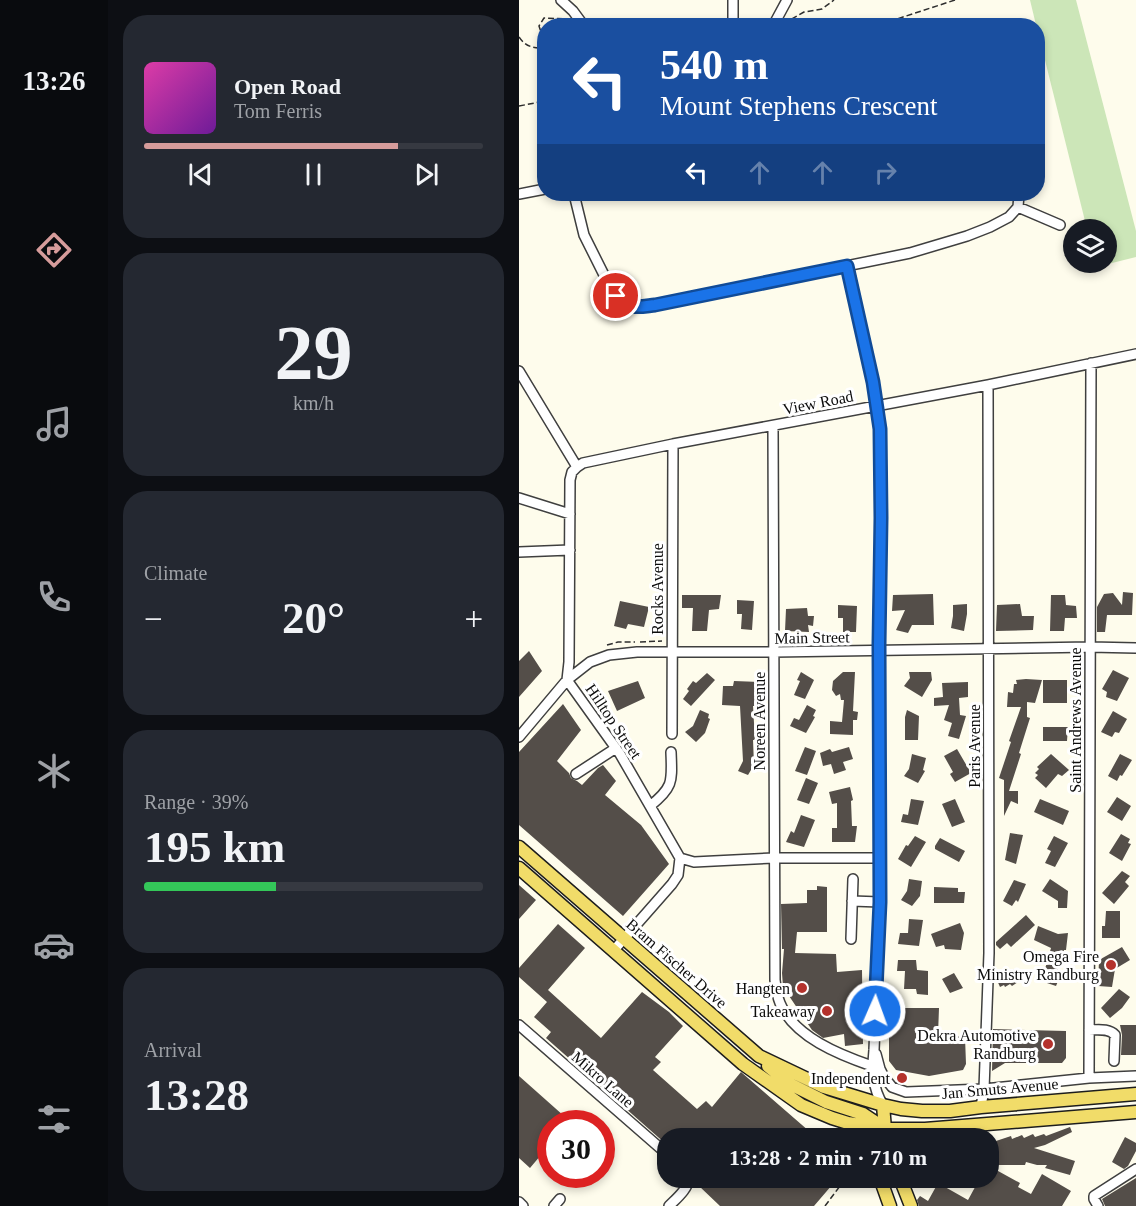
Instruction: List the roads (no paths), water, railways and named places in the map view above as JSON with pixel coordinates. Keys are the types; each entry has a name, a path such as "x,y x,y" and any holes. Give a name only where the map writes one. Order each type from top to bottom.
{"main road":[{"name":"Bram Fischer Drive","path":"519,847 759,1056 824,1087 868,1101"},
{"name":"Bram Fischer Drive","path":"519,868 729,1052 783,1093 801,1105 848,1123 868,1122"},
{"path":"759,1056 772,1071 790,1084 826,1102 863,1114 871,1128"},
{"name":"Jan Smuts Avenue","path":"868,1101 901,1109 950,1111 1136,1094"},
{"path":"868,1101 868,1122"},
{"path":"883,1105 886,1128"},
{"name":"Jan Smuts Avenue","path":"938,1128 1134,1113"},
{"name":"Jan Smuts Avenue","path":"868,1122 878,1128"},
{"path":"848,1123 854,1128"},
{"path":"884,1188 891,1206"},
{"path":"888,1188 891,1206"},
{"path":"904,1188 911,1206"}],"street":[{"path":"561,0 579,18"},
{"path":"733,0 733,18"},
{"path":"777,18 787,0"},
{"path":"519,194 537,191"},
{"path":"576,201 584,235 612,291 621,301 634,308 910,253 990,228 1015,212 1018,201"},
{"path":"1018,207 1060,225"},
{"path":"847,266 880,429 880,902 872,1066 876,1094 883,1105"},
{"name":"View Road","path":"577,466 673,444 988,385 1136,354"},
{"name":"Saint Andrews Avenue","path":"1089,1078 1091,363"},
{"path":"519,371 577,466"},
{"name":"Paris Avenue","path":"981,1107 984,1089 989,953 988,385"},
{"name":"Noreen Avenue","path":"773,426 775,980 779,1002 788,1018 800,1030 824,1046 872,1066"},
{"name":"Rocks Avenue","path":"672,735 673,444"},
{"name":"Hilltop Street","path":"577,466 570,480 567,680 616,748 680,858"},
{"path":"519,498 570,514"},
{"path":"519,552 570,549"},
{"name":"Main Street","path":"519,737 567,680 589,662 609,655 672,651 1136,648"},
{"path":"576,774 616,748"},
{"path":"650,806 669,788 671,752"},
{"path":"614,950 672,884 678,875 680,858 694,862 774,858 879,858"},
{"path":"851,939 853,879"},
{"path":"852,901 880,902"},
{"name":"Mikro Lane","path":"519,1025 657,1145"},
{"path":"1089,1030 1104,1030 1115,1035 1114,1061"},
{"path":"874,1050 884,1077 892,1087 906,1092 984,1089 1089,1078 1136,1076"},
{"path":"868,1101 873,1083"},
{"path":"1098,1206 1093,1198 1095,1195 1136,1169"},
{"path":"669,1206 686,1188"},
{"path":"519,1202 523,1206"}],"place":[{"name":"Omega Fire Ministry Randburg","path":"1111,965"},
{"name":"Hangten","path":"802,988"},
{"name":"Takeaway","path":"827,1011"},
{"name":"Dekra Automotive Randburg","path":"1048,1044"},
{"name":"Independent","path":"902,1078"}]}
